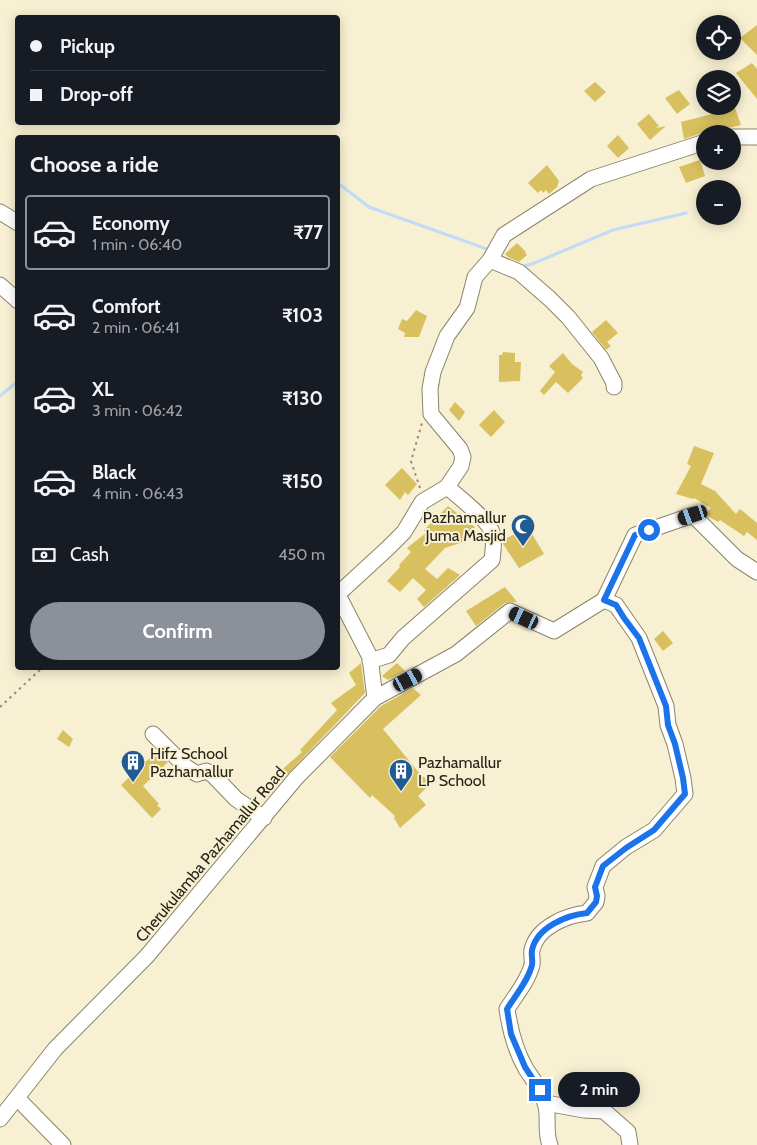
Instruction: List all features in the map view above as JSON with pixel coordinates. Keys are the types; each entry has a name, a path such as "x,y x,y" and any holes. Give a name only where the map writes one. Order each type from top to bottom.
{"street":[{"path":"741,137 757,137"},
{"path":"340,592 404,532 422,502 447,487 461,466 463,457 460,448 431,414 430,389 433,372 447,336 467,308 475,277 493,256 504,235 591,179 696,145"},
{"path":"0,212 15,221"},
{"path":"493,256 519,272 550,298 568,317 601,358 614,383 614,387"},
{"path":"0,285 15,298"},
{"path":"370,661 389,654 403,638 492,560 494,547 492,531 479,516 447,487"},
{"path":"550,1145 547,1136 546,1103 525,1067 516,1047 511,1034 507,1009 524,983 532,965 532,949 540,935 556,922 573,914 587,913 596,902 595,887 603,866 654,830 685,794 675,744 668,725 666,706 639,638 616,605 604,600 635,535 693,515 737,559 757,572"},
{"path":"340,598 370,657 375,698"},
{"name":"Cherukulamba Pazhamallur Road","path":"0,1119 55,1049 147,956 296,778 375,698 456,654 510,611 554,631 604,600"},
{"path":"152,734 186,767 197,774 206,771 213,775 236,799 264,818"},
{"path":"16,1098 63,1145"},
{"path":"546,1103 584,1110 604,1110 628,1132 630,1145"}],"path":[{"path":"422,502 420,483 411,461 420,425 431,414"},
{"path":"0,707 40,670"}],"building":[{"path":"757,25 757,55 741,39"},
{"path":"752,63 757,69 757,99 741,79 741,70"},
{"path":"595,82 606,92 595,102 584,91"},
{"path":"679,90 690,104 677,114 665,98"},
{"path":"649,114 659,126 656,128 666,126 650,140 637,124"},
{"path":"708,115 737,115 741,125 696,125 696,135 684,139 681,122"},
{"path":"618,135 629,148 618,158 607,146"},
{"path":"696,161 696,170 703,170 705,176 686,183 679,167"},
{"path":"547,165 559,181 557,187 549,194 546,190 543,193 541,190 538,193 528,183"},
{"path":"517,243 527,255 519,262 505,254"},
{"path":"416,310 427,316 419,337 404,337 405,333 398,329 402,319 407,321"},
{"path":"606,320 618,333 607,342 611,346 606,350 592,332"},
{"path":"503,352 515,353 515,362 521,362 520,381 499,382 499,355 502,355"},
{"path":"563,353 572,364 583,372 581,375 583,378 568,393 556,382 544,395 540,391 555,372 549,366"},
{"path":"455,402 465,412 459,421 449,410"},
{"path":"494,410 505,422 491,437 479,425"},
{"path":"694,446 714,453 701,484 715,491 736,514 740,509 757,523 757,540 747,532 744,536 720,520 718,522 707,516 705,514 711,508 694,498 676,494 691,466 687,464"},
{"path":"402,468 417,484 408,495 405,492 400,500 385,485"},
{"path":"448,506 475,527 472,539 445,548 425,569 437,579 448,568 460,575 424,607 417,599 426,590 413,578 400,592 387,581 411,552 407,548 426,533 424,530"},
{"name":"Pazhamallur Juma Masjid","path":"528,527 544,554 519,568 503,544 503,540"},
{"path":"505,587 517,602 505,603 476,626 466,611"},
{"path":"663,631 673,643 663,651 654,639"},
{"path":"361,663 365,693 282,780 277,774 302,752 300,750 337,710 331,703 356,685 349,673"},
{"path":"397,663 405,671 388,680 382,676"},
{"path":"413,688 421,695 383,729 420,774 431,783 418,796 426,805 400,828 394,818 395,816 372,795 370,798 330,757 381,706"},
{"path":"63,730 73,739 69,747 57,739"},
{"name":"Hifz School Pazhamallur","path":"157,751 168,762 143,786 159,804 157,805 161,809 152,818 121,785"}],"waterway":[{"path":"340,185 369,207 491,252"},
{"path":"520,267 532,264 613,230 686,213"},
{"path":"0,396 15,384"}],"place":[{"name":"Pazhamallur Juma Masjid","path":"523,547"},
{"name":"Hifz School Pazhamallur","path":"133,783"},
{"name":"Pazhamallur LP School","path":"401,792"}],"route":[{"path":"540,1090 525,1067 511,1034 507,1009 524,983 532,965 532,949 540,935 556,922 573,914 587,913 596,902 595,887 603,866 642,836 654,830 685,794 675,744 668,725 666,706 639,638 616,605 604,600 635,535 649,530"}]}
